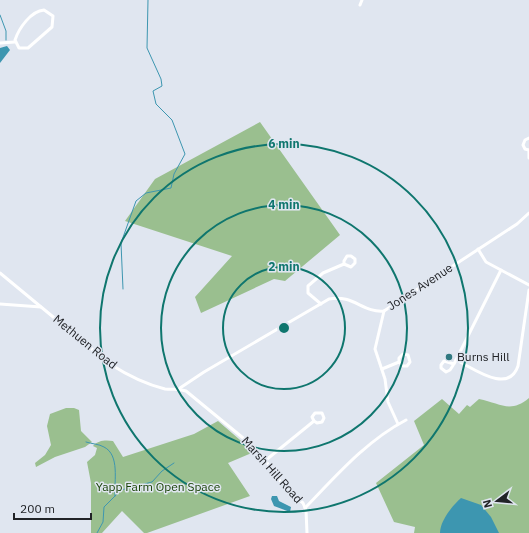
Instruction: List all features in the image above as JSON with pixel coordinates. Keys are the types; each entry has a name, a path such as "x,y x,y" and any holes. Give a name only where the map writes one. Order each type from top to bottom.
{"street":[{"path":"360,5 362,0"},
{"path":"44,10 52,14 54,21 52,27 30,47 21,49 15,42 15,38 21,27 36,13 44,10"},
{"path":"0,44 15,42"},
{"path":"529,138 525,140 523,145 529,150 529,158"},
{"name":"Jones Avenue","path":"180,388 204,372 329,299 342,298 356,302 376,311 384,311 517,224 529,213"},
{"path":"478,250 486,262 529,285"},
{"path":"321,304 308,293 308,286 323,273 344,264"},
{"path":"454,364 445,361 441,364 441,367 443,371 447,372 454,364 501,270"},
{"name":"Methuen Road","path":"0,273 123,372 157,387 168,389 180,388"},
{"path":"456,360 494,379 504,380 513,375 518,366 529,290"},
{"path":"0,304 42,308"},
{"path":"384,311 375,346 386,383 388,402 398,424"},
{"path":"382,369 399,362"},
{"name":"Marsh Hill Road","path":"180,388 186,391 230,426 266,460 281,484 303,503 307,520 306,532"},
{"path":"305,508 350,461 381,436 406,420"},
{"path":"266,460 314,421"}],"green space":[{"path":"260,122 340,235 285,281 274,279 201,313 195,297 232,256 125,221 155,179"},
{"path":"529,398 529,533 414,533 415,527 394,522 376,483 424,445 414,421 442,399 459,414 467,405 470,407 479,399 499,405 510,406 522,403"},
{"path":"66,408 74,408 79,410 81,431 92,442 85,447 55,457 36,467 35,463 45,455 51,445 47,426 50,414"},
{"name":"Yapp Farm Open Space","path":"218,421 254,452 228,463 250,496 147,533 144,533 122,511 102,533 91,533 91,483 87,462 95,455 97,448 93,446 95,444 102,441 113,441 123,457 194,434"}],"water":[{"path":"7,46 10,50 0,63 0,48"},
{"path":"272,496 277,496 279,501 291,507 290,512 274,506 271,499"},
{"path":"461,498 481,505 491,517 499,533 440,533 442,524 447,514"}],"waterway":[{"path":"123,289 121,243 136,201 146,193 171,188 174,174 185,154 172,120 156,104 153,91 162,86 161,79 147,48 148,0"},
{"path":"0,15 6,31 6,40"},
{"path":"86,442 104,447 112,456 115,469 115,496"},
{"path":"97,533 103,522 104,507 121,490 152,482 162,471 174,463"}],"place":[{"name":"Burns Hill","path":"449,357"}]}
